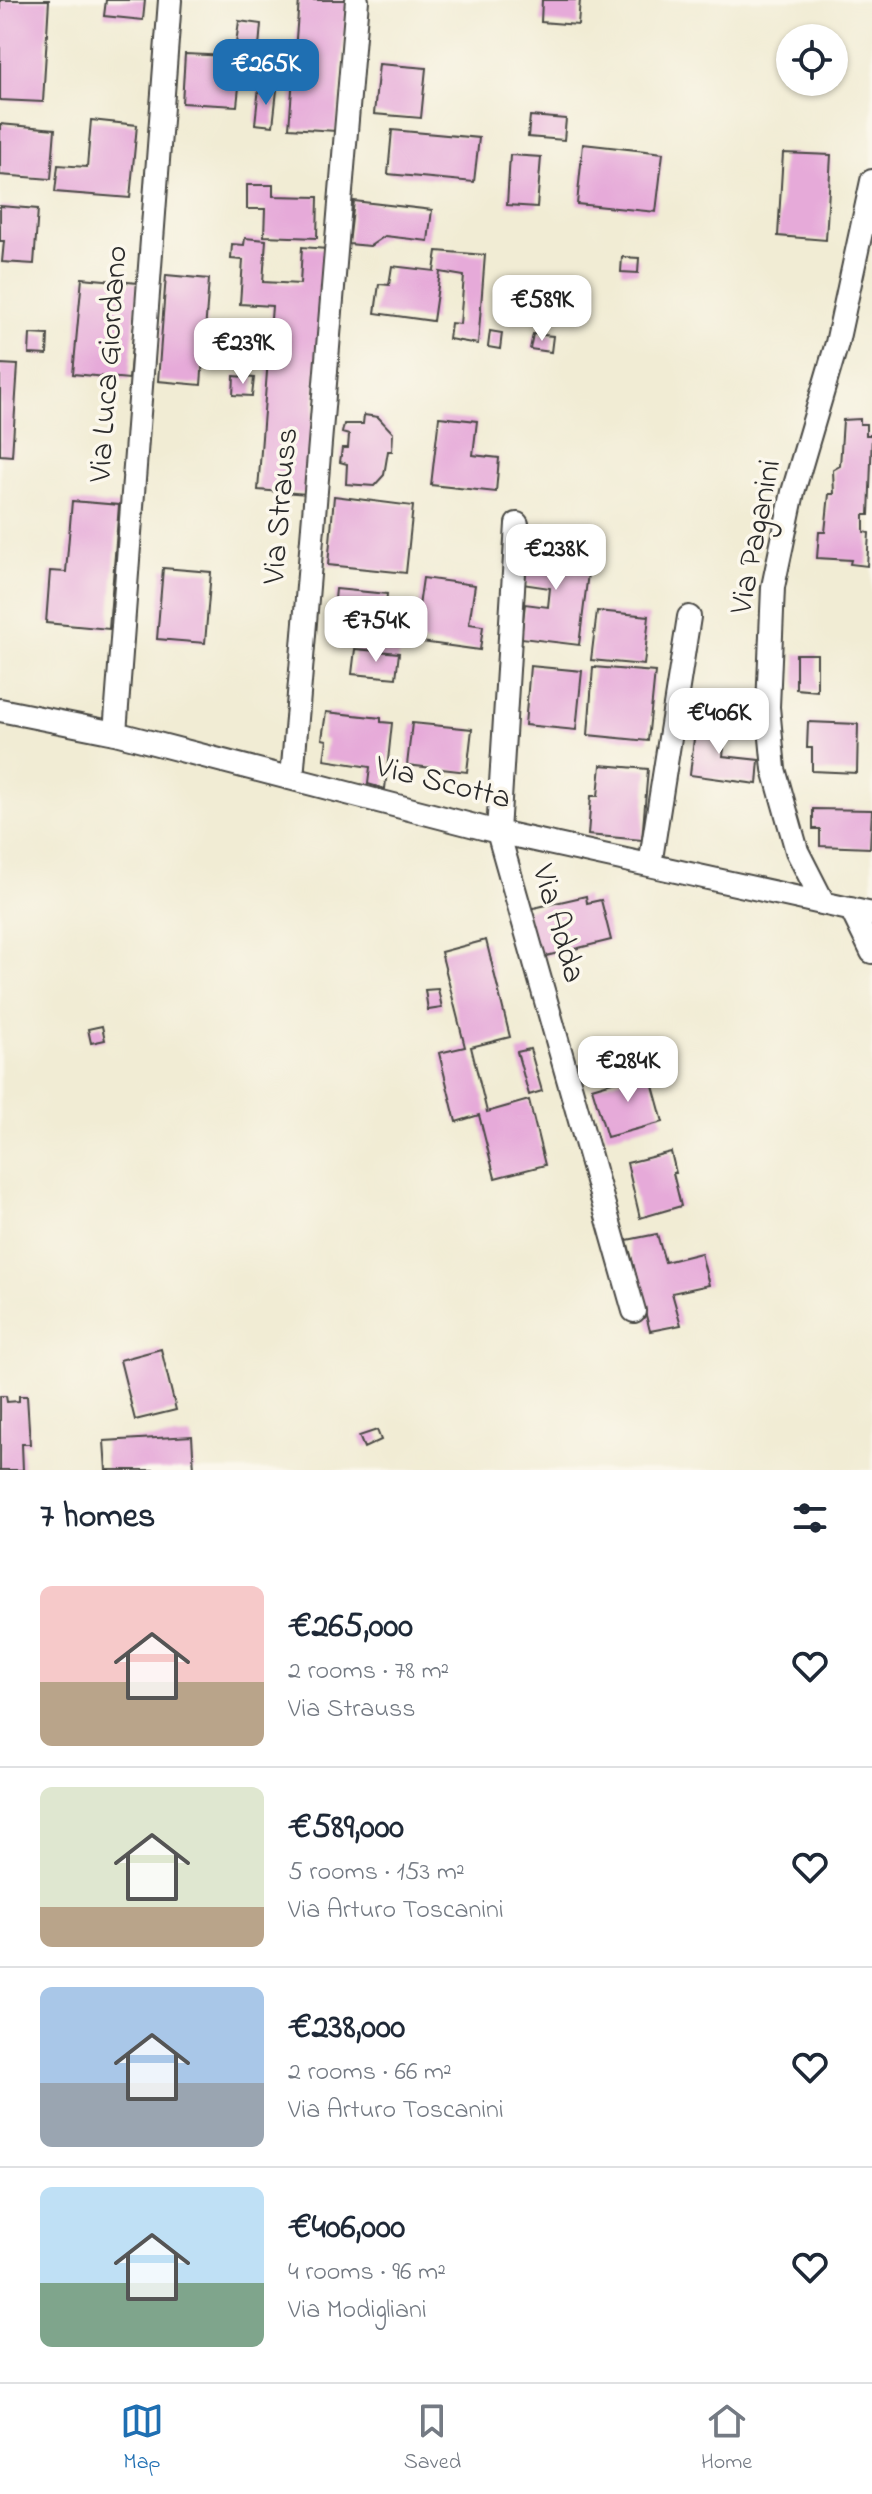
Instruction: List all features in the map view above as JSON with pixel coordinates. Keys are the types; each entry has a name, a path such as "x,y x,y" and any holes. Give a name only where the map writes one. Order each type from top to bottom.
{"street":[{"name":"Via Luca Giordano","path":"115,733 170,0"},
{"name":"Via Strauss","path":"292,778 357,0"},
{"name":"Via Paganini","path":"823,902 797,851 774,769 768,707 773,587 793,492 837,343 872,181"},
{"name":"Via Adda","path":"517,524 498,832 634,1311"},
{"path":"650,865 689,617"},
{"name":"Via Scotta","path":"0,710 115,733 498,832 861,911"},
{"path":"861,911 872,952"}],"building":[{"path":"0,0 49,0 43,102 0,100"},
{"path":"106,0 145,0 143,20 104,16"},
{"path":"299,0 347,0 336,131 289,128"},
{"path":"542,0 580,0 578,25 541,22"},
{"path":"239,21 261,24 259,47 236,44"},
{"path":"185,54 229,56 227,86 239,87 237,106 182,103"},
{"path":"379,64 426,68 421,118 374,114"},
{"path":"259,87 277,90 273,126 255,124"},
{"path":"530,116 566,119 564,140 528,137"},
{"path":"91,120 137,125 130,198 55,192 58,165 87,167"},
{"path":"0,124 55,129 51,179 0,175"},
{"path":"392,130 479,138 474,182 388,174"},
{"path":"583,144 663,153 656,212 577,204"},
{"path":"783,153 831,155 826,240 778,236"},
{"path":"510,155 541,157 537,207 507,205"},
{"path":"247,185 273,185 273,196 318,197 317,238 264,236 265,209 247,209"},
{"path":"354,201 432,210 428,241 385,236 370,246 349,244"},
{"path":"0,206 38,209 34,264 2,262 4,241 0,241"},
{"path":"245,238 266,240 263,282 300,284 302,247 327,249 307,494 258,490 272,306 240,304 243,260 231,259 232,244 244,245"},
{"path":"437,251 485,255 478,344 449,339 451,323 460,324 464,276 440,272 433,321 375,313 379,284 389,285 392,266 434,271"},
{"path":"622,257 639,258 638,273 621,272"},
{"path":"166,275 209,279 201,385 158,381"},
{"path":"82,278 138,283 129,379 73,374"},
{"path":"490,331 502,333 500,349 488,347"},
{"path":"30,334 48,335 47,355 29,354"},
{"path":"533,334 553,336 551,352 530,349"},
{"path":"0,364 18,365 12,456 0,455"},
{"path":"234,376 254,378 252,396 233,395"},
{"path":"364,415 378,417 393,433 392,451 388,451 384,475 374,486 346,484 347,464 340,462 342,448 348,448 349,435 342,433 344,424 363,424"},
{"path":"439,417 477,421 473,455 499,458 496,492 431,485"},
{"path":"860,419 860,424 866,424 866,435 872,435 869,515 864,515 864,532 869,533 867,566 850,564 851,560 817,558 819,532 825,532 829,494 834,494 833,470 840,466 843,420"},
{"path":"334,496 413,506 406,573 328,565"},
{"path":"72,501 119,505 109,629 46,623 50,571 66,572"},
{"path":"527,541 591,549 579,645 521,638 525,604 548,607 550,588 522,584"},
{"path":"163,568 211,572 205,643 157,639"},
{"path":"423,578 475,585 469,624 483,626 480,650 414,641"},
{"path":"336,589 387,594 383,634 332,629"},
{"path":"597,611 649,616 644,665 591,660"},
{"path":"355,649 399,653 396,678 352,674"},
{"path":"796,654 817,654 817,691 796,689"},
{"path":"530,666 582,671 576,730 525,725"},
{"path":"593,667 655,672 648,741 588,735"},
{"path":"326,712 381,718 381,722 392,723 385,789 368,784 370,767 324,760 327,740 322,739"},
{"path":"696,720 727,724 723,756 759,760 757,784 690,775"},
{"path":"808,722 858,724 857,773 812,771 812,748 807,748"},
{"path":"412,723 472,729 467,772 407,765"},
{"path":"601,765 648,769 642,840 588,835 591,796 598,796"},
{"path":"813,809 872,810 870,848 820,846 820,829 813,829"},
{"path":"586,896 587,903 601,900 611,940 538,958 525,910"},
{"path":"486,940 510,1037 471,1047 487,1112 529,1100 545,1165 495,1178 479,1115 456,1122 439,1053 465,1047 441,952"},
{"path":"438,989 442,1008 428,1010 425,990"},
{"path":"102,1026 105,1040 91,1043 88,1029"},
{"path":"530,1049 542,1091 529,1095 517,1052"},
{"path":"649,1071 663,1122 607,1137 592,1088"},
{"path":"671,1152 681,1206 640,1218 627,1163"},
{"path":"657,1234 665,1262 701,1253 709,1285 672,1293 681,1325 650,1331 627,1240"},
{"path":"161,1349 176,1410 135,1420 120,1360"},
{"path":"0,1396 6,1396 7,1402 19,1401 19,1396 27,1396 30,1444 22,1444 23,1470 0,1470"},
{"path":"377,1430 381,1440 364,1448 359,1436"},
{"path":"192,1436 194,1470 106,1470 104,1441"}]}
